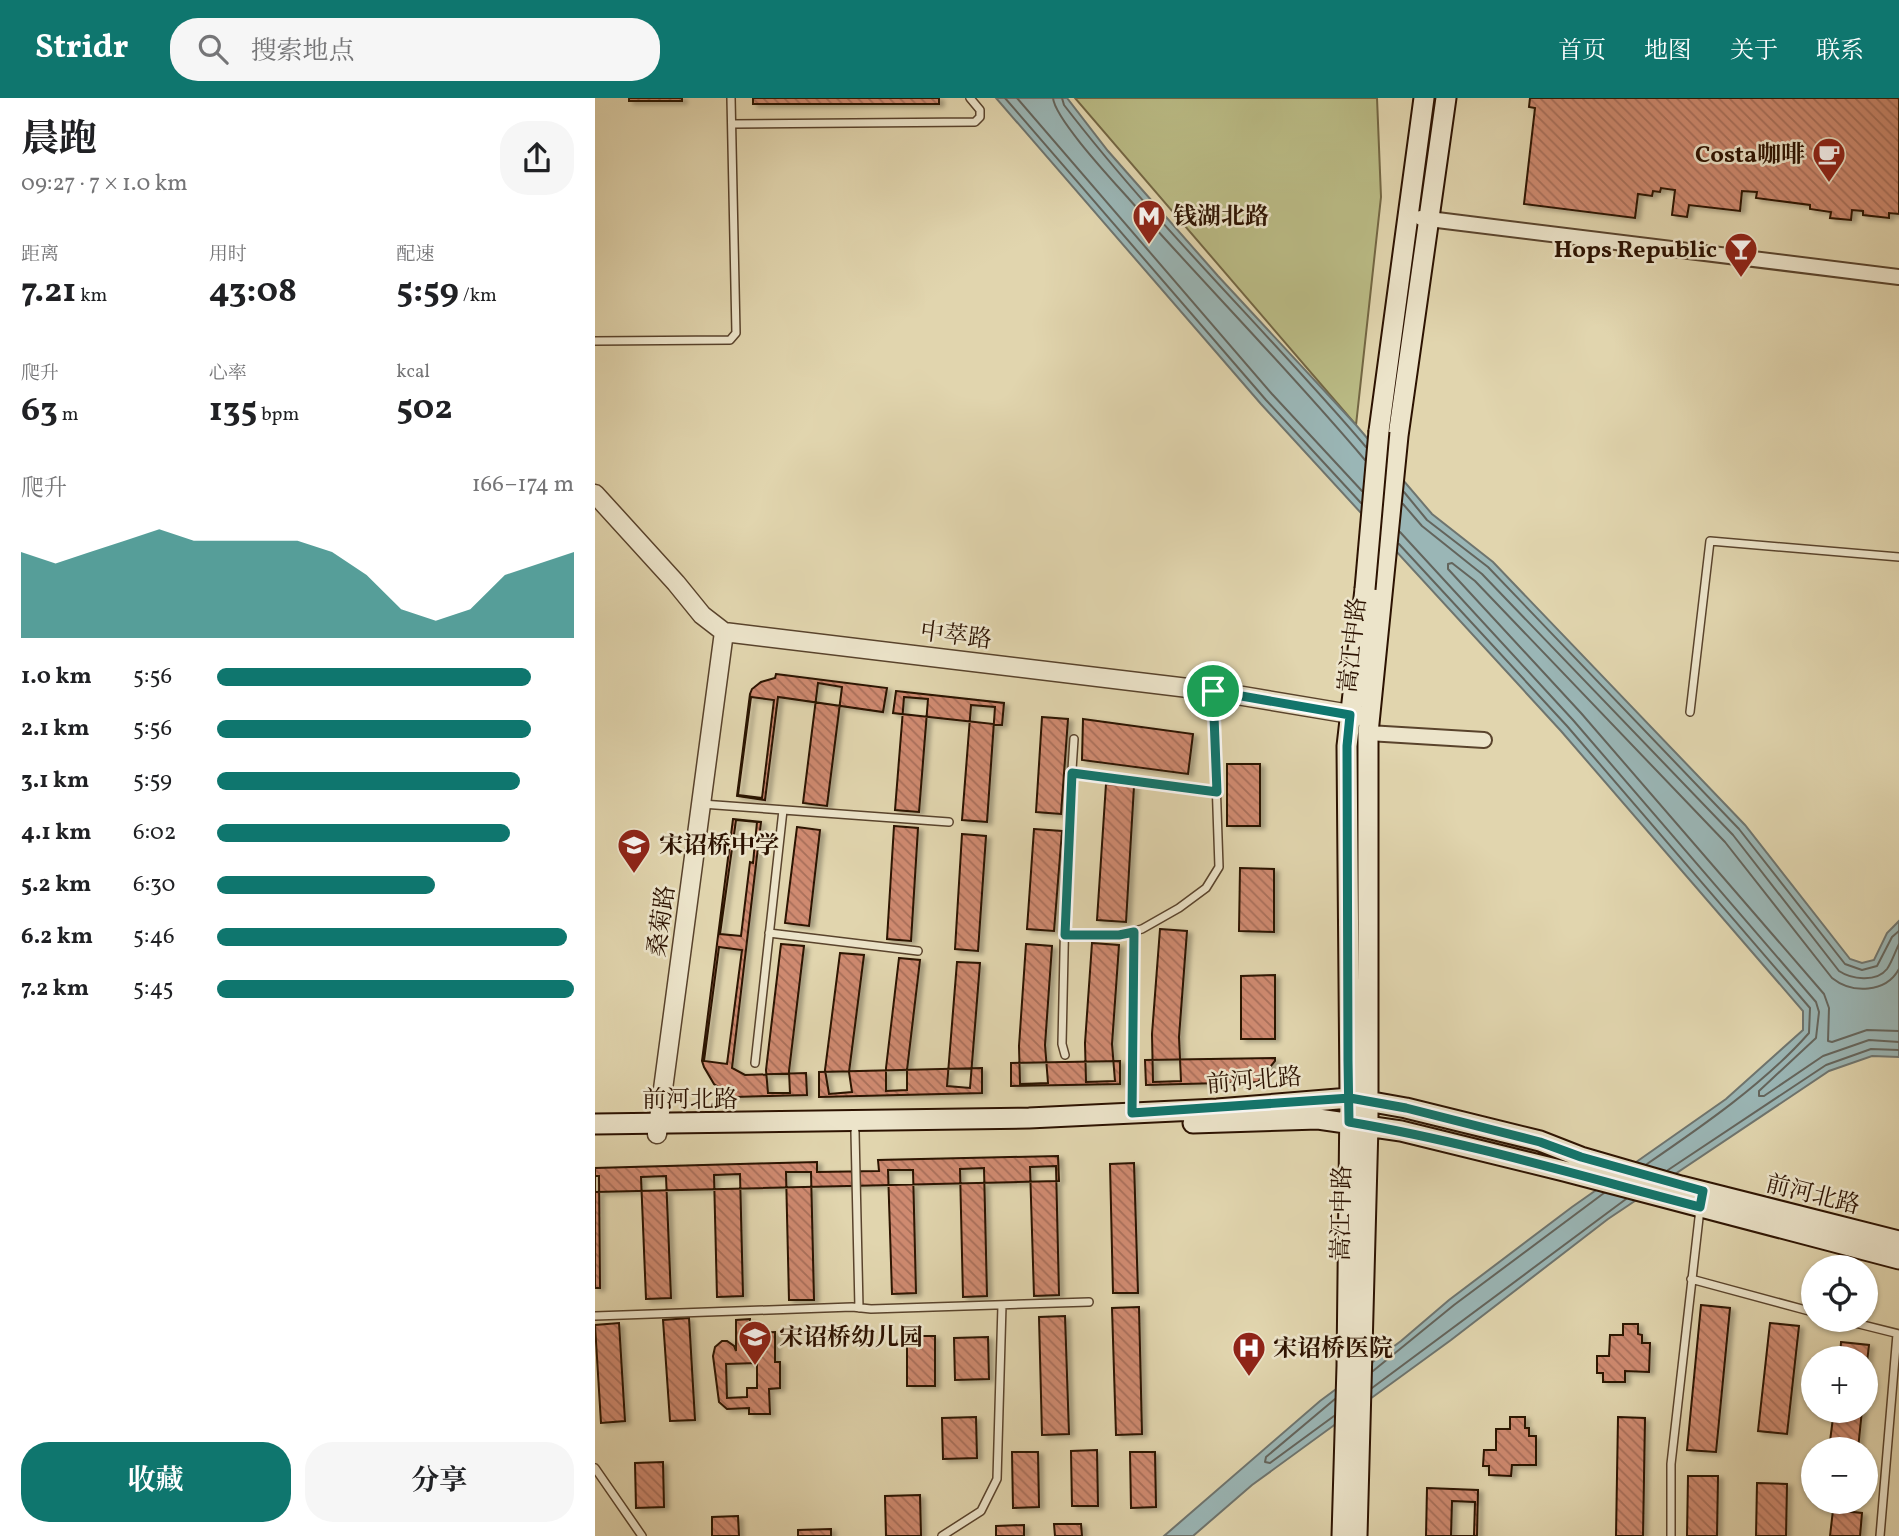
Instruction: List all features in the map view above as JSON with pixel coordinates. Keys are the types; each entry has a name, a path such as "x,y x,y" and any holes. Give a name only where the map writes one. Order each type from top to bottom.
{"main road":[{"name":"嵩江中路","path":"1357,1536 1352,1469 1355,1364 1369,1125 1348,1061 1347,746 1362,721 1408,216 1424,98"},
{"name":"嵩江中路","path":"1388,434 1429,219 1445,98"},
{"name":"嵩江中路","path":"1355,1364 1349,1122 1359,1100"},
{"name":"前河北路","path":"595,1135 658,1128 1029,1118 1359,1100 1406,1108 1540,1142 1675,1192"},
{"name":"前河北路","path":"595,1124 855,1132 1031,1131 1318,1119 1349,1122 1564,1171 1675,1192 1899,1259"},
{"name":"前河北路","path":"1701,1199 1899,1241"},
{"name":"嵩江中路","path":"1342,1536 1352,1469"}],"street":[{"path":"1408,216 1899,276"},
{"path":"595,494 702,615 724,632"},
{"name":"中萃路","path":"724,632 1213,691 1362,721"},
{"name":"桑菊路","path":"658,1128 724,632"},
{"path":"1362,721 1484,740"}],"lane":[{"path":"595,341 730,340 736,333 731,98"},
{"path":"732,124 975,122 980,117 979,110 969,98"},
{"path":"1690,712 1710,541 1899,557"},
{"path":"1065,935 1119,935 1142,929 1170,914 1206,888 1219,867 1213,691"},
{"path":"1065,1055 1062,1044 1065,935 1074,738"},
{"path":"1072,773 1217,792"},
{"path":"701,804 949,822"},
{"path":"755,1063 783,810"},
{"path":"1132,1113 1134,932"},
{"path":"769,933 918,951"},
{"path":"855,1132 859,1308"},
{"path":"1671,1536 1671,1464 1701,1199"},
{"path":"1691,1279 1801,1308"},
{"path":"595,1316 1089,1303"},
{"path":"942,1536 981,1511 997,1479 1002,1305"},
{"path":"1878,1329 1898,1334 1880,1536"},
{"path":"595,1468 642,1536"}],"green space":[{"path":"1075,98 1377,98 1381,197 1356,425"}],"water":[{"path":"996,98 1067,98 1108,151 1218,276 1356,425 1432,514 1493,562 1745,825 1850,959 1862,963 1874,960 1887,933 1899,921 1899,1057 1872,1056 1829,1071 1608,1219 1451,1340 1252,1485 1193,1536 1164,1536 1320,1401 1401,1341 1449,1300 1572,1207 1726,1099 1803,1030 1803,1011 1561,731 1261,404"}],"building":[{"path":"629,98 682,98 682,101 629,101"},
{"path":"753,98 939,98 939,104 753,104"},
{"path":"1530,98 1899,98 1899,214 1889,213 1889,218 1863,215 1863,211 1852,210 1851,220 1830,218 1831,212 1810,209 1810,205 1756,198 1757,192 1742,191 1740,211 1689,205 1687,217 1672,215 1675,190 1661,188 1660,192 1653,191 1652,196 1638,194 1635,218 1524,204 1535,108 1529,107"},
{"path":"776,674 887,688 883,712 778,697 765,800 737,796 750,694 761,682 775,678"},
{"path":"818,683 842,687 827,806 803,803"},
{"path":"896,691 1004,703 1002,725 893,713"},
{"path":"751,697 774,700 762,798 738,795"},
{"path":"904,697 928,699 919,812 895,810"},
{"path":"971,705 995,707 987,822 962,820"},
{"path":"1042,717 1068,719 1061,814 1036,812"},
{"path":"1083,719 1193,734 1188,774 1082,760"},
{"path":"1227,764 1260,764 1260,826 1227,826"},
{"path":"1106,784 1134,786 1126,922 1097,920"},
{"path":"733,819 761,822 732,1068 745,1075 806,1073 807,1095 734,1097 714,1084 702,1061"},
{"path":"736,820 757,822 741,936 720,934"},
{"path":"894,826 918,828 911,941 887,939"},
{"path":"797,827 820,830 809,926 785,923"},
{"path":"1034,829 1062,831 1054,931 1027,929"},
{"path":"962,834 986,836 978,951 955,949"},
{"path":"1240,868 1274,869 1274,932 1239,931"},
{"path":"1160,929 1187,931 1179,1037 1181,1081 1153,1082 1152,1034"},
{"path":"1092,943 1119,945 1112,1044 1115,1081 1086,1082 1085,1043"},
{"path":"781,944 804,946 789,1071 790,1093 768,1093 766,1070"},
{"path":"1026,944 1052,946 1045,1045 1048,1083 1020,1084 1019,1046"},
{"path":"719,947 742,950 727,1064 704,1061"},
{"path":"840,953 864,955 849,1072 852,1092 829,1094 825,1070"},
{"path":"899,958 920,960 907,1090 886,1091 886,1068"},
{"path":"957,962 980,963 970,1088 947,1086"},
{"path":"1275,975 1275,1039 1241,1039 1241,976"},
{"path":"1275,1058 1258,1082 1146,1085 1145,1060"},
{"path":"1120,1061 1120,1084 1011,1086 1011,1063"},
{"path":"982,1068 982,1093 819,1097 819,1072"},
{"path":"1058,1156 1059,1181 595,1192 595,1168 817,1162 817,1172 879,1171 878,1160"},
{"path":"1134,1163 1138,1293 1113,1293 1110,1164"},
{"path":"1056,1166 1059,1295 1034,1296 1030,1167"},
{"path":"984,1168 987,1296 963,1297 960,1169"},
{"path":"888,1170 913,1170 916,1293 892,1294"},
{"path":"786,1172 811,1172 814,1300 789,1300"},
{"path":"740,1174 743,1296 717,1297 714,1175"},
{"path":"595,1176 599,1176 600,1288 595,1288"},
{"path":"666,1176 671,1298 646,1299 641,1177"},
{"path":"1701,1305 1730,1308 1716,1452 1687,1450"},
{"path":"1139,1307 1142,1434 1116,1435 1112,1308"},
{"path":"1065,1316 1069,1434 1042,1435 1039,1317"},
{"path":"689,1318 695,1420 670,1421 663,1320"},
{"path":"750,1319 750,1333 775,1332 775,1362 780,1362 780,1388 769,1389 770,1414 749,1414 749,1408 727,1409 719,1402 713,1356 715,1347 722,1341 734,1346 736,1351 736,1320","holes":["757,1363 757,1388 747,1388 747,1397 727,1398 726,1364"]},
{"path":"619,1323 625,1421 601,1423 595,1325"},
{"path":"1770,1323 1799,1326 1787,1434 1758,1431"},
{"path":"1623,1324 1638,1324 1642,1343 1650,1343 1649,1372 1625,1371 1625,1382 1603,1382 1603,1373 1597,1373 1597,1356 1609,1356 1610,1335 1623,1335"},
{"path":"907,1336 935,1336 935,1386 907,1386"},
{"path":"988,1337 989,1379 955,1380 954,1338"},
{"path":"1841,1342 1869,1345 1869,1346 1841,1346"},
{"path":"976,1417 977,1458 943,1459 942,1418"},
{"path":"1510,1417 1525,1417 1525,1428 1529,1428 1529,1436 1536,1436 1536,1465 1512,1465 1511,1476 1489,1475 1489,1466 1483,1466 1484,1450 1496,1450 1496,1429 1510,1429"},
{"path":"1618,1417 1645,1418 1643,1536 1616,1536"},
{"path":"1832,1423 1861,1423 1859,1437 1831,1437"},
{"path":"1097,1450 1098,1506 1072,1506 1071,1451"},
{"path":"1012,1452 1038,1452 1039,1507 1013,1508"},
{"path":"1130,1452 1155,1452 1156,1507 1131,1508"},
{"path":"663,1462 664,1507 636,1508 635,1463"},
{"path":"1688,1476 1718,1476 1717,1536 1687,1536"},
{"path":"1757,1483 1787,1484 1786,1536 1756,1536"},
{"path":"1427,1488 1478,1490 1477,1536 1426,1536"},
{"path":"920,1495 921,1536 886,1536 885,1496"},
{"path":"1452,1501 1475,1502 1474,1536 1451,1536"},
{"path":"1833,1514 1862,1514 1860,1536 1830,1536"},
{"path":"738,1516 739,1536 712,1536 712,1517"},
{"path":"1054,1524 1081,1524 1082,1536 1055,1536"},
{"path":"1024,1525 1024,1536 996,1536 996,1526"},
{"path":"831,1529 831,1536 798,1536 798,1530"}],"place":[{"name":"Costa咖啡","path":"1829,184"},
{"name":"钱湖北路","path":"1149,246"},
{"name":"Hops Republic","path":"1741,279"},
{"name":"宋诏桥中学","path":"634,875"},
{"name":"宋诏桥幼儿园","path":"755,1367"},
{"name":"宋诏桥医院","path":"1249,1378"}],"route":[{"path":"1213,691 1217,792 1072,773 1066,862 1065,935 1119,935 1134,932 1132,1113 1350,1098 1406,1108 1540,1142 1581,1157 1703,1191 1700,1207 1401,1131 1349,1122 1350,1098 1347,746 1350,715 1213,691"}]}
